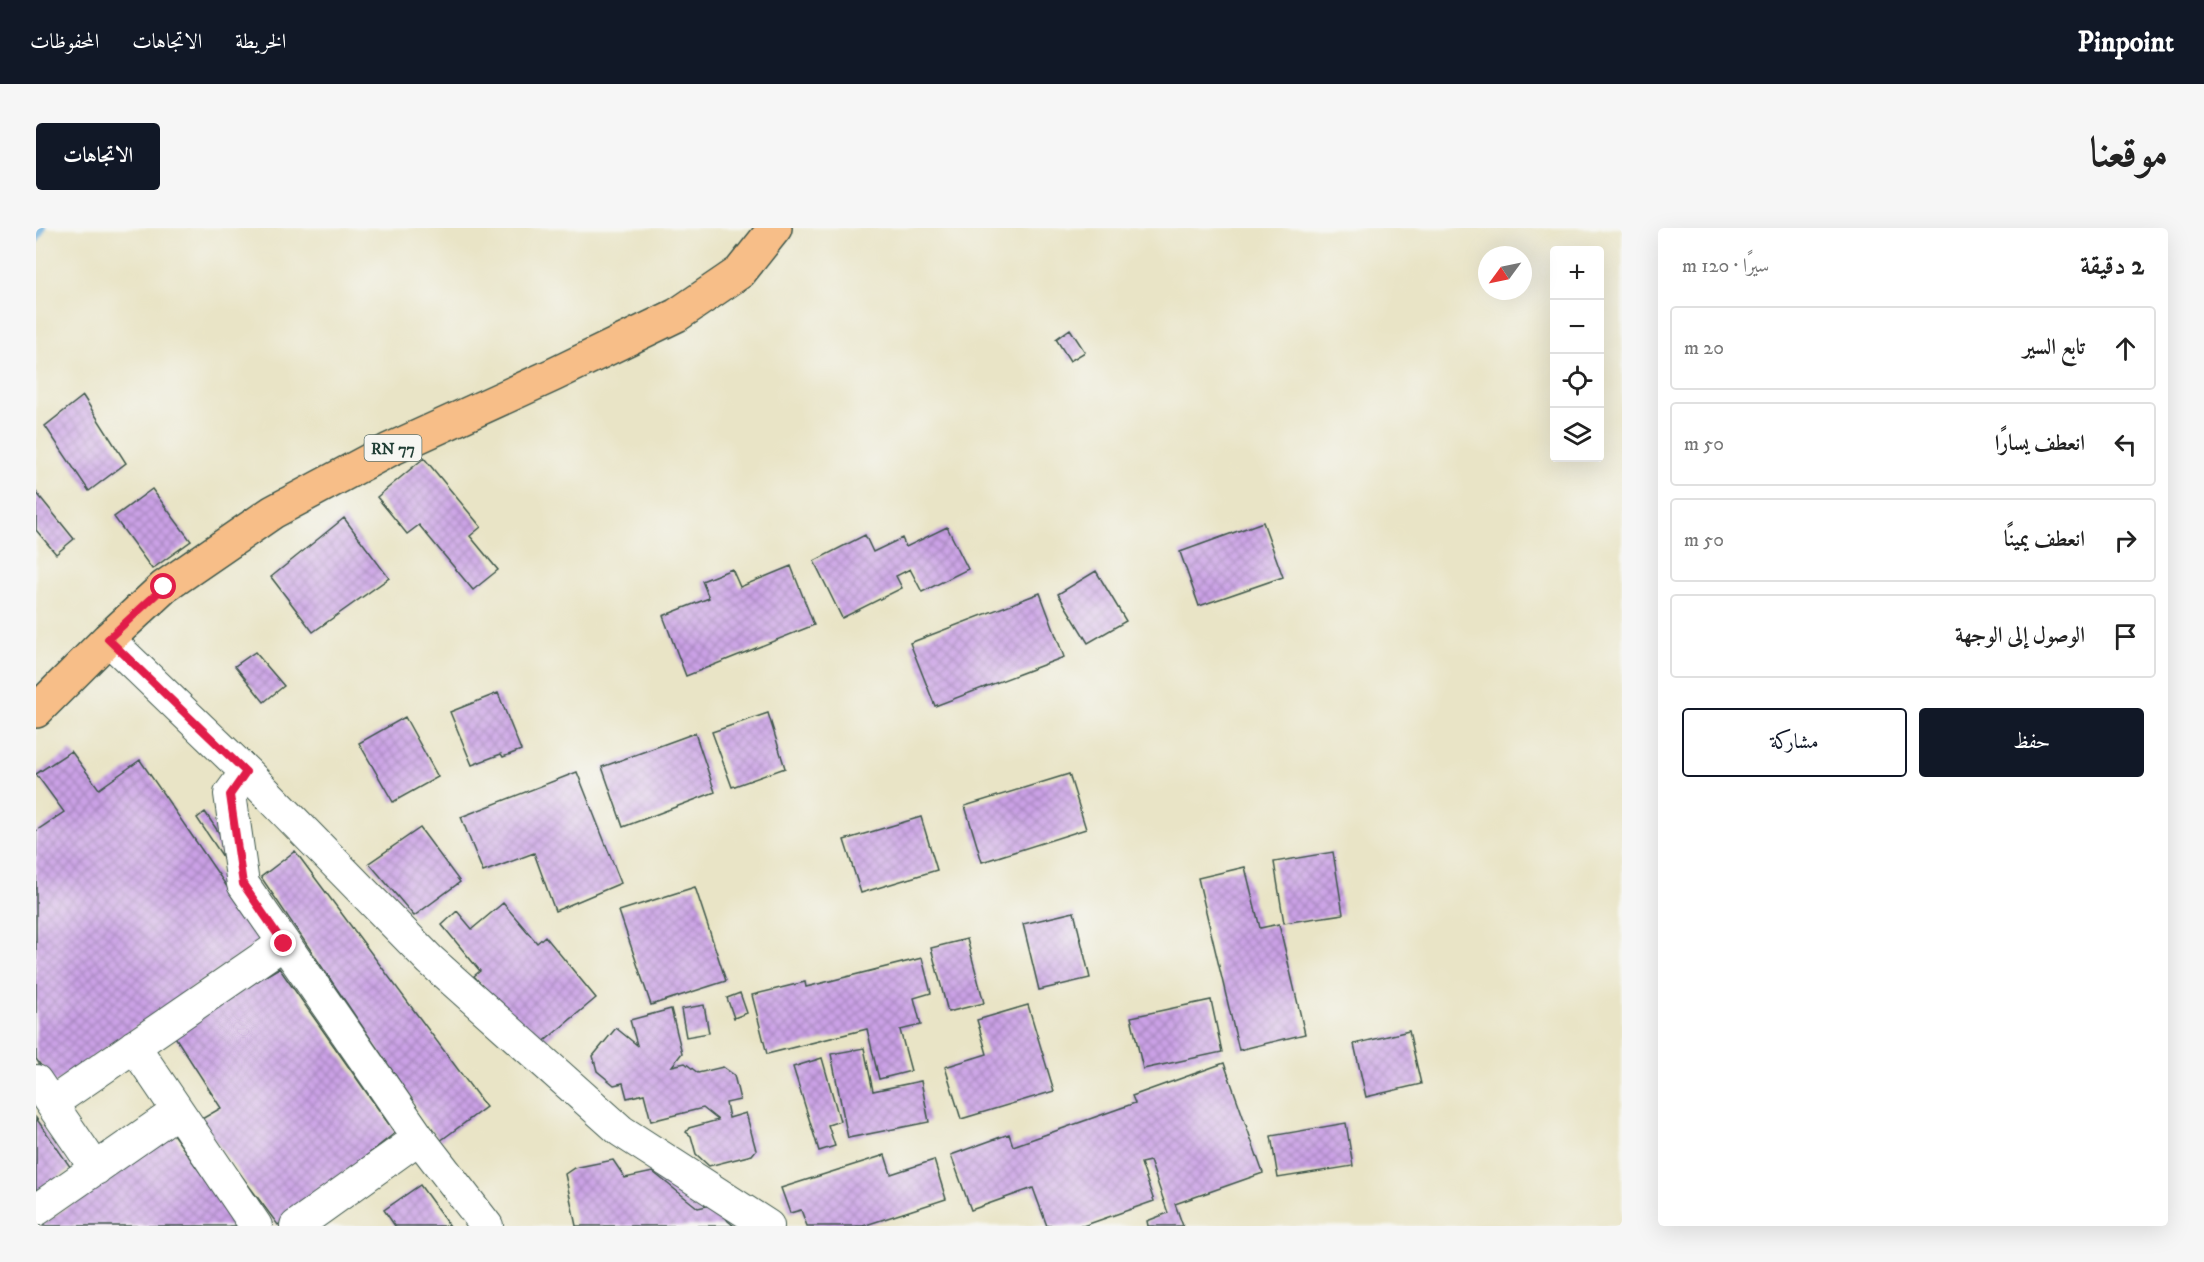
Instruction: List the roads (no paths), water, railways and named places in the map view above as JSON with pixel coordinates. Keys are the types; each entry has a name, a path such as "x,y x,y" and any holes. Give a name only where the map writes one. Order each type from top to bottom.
{"main road":[{"name":"RN 77","path":"36,711 164,587 273,512 390,450 554,375 677,315 740,272 775,228"}],"street":[{"path":"108,639 246,772 430,960 621,1131 768,1226"},
{"path":"246,772 230,795 243,884 419,1138 487,1226"},
{"path":"96,1169 44,1092 134,1046 284,944"},
{"path":"134,1046 256,1226"},
{"path":"36,1210 178,1111"},
{"path":"296,1226 419,1138"}],"waterway":[{"path":"36,239 42,228"}]}
